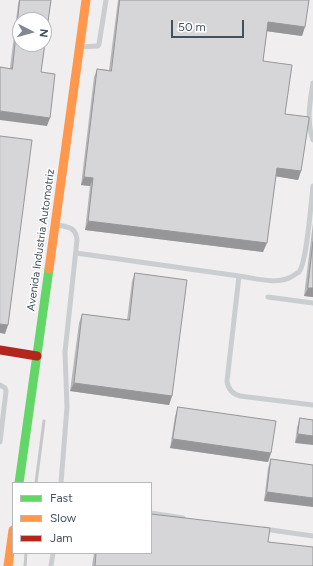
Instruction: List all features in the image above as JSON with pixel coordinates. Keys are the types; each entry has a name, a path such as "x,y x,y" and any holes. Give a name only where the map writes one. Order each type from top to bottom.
{"main road":[{"name":"Avenida Industria Automotriz","path":"20,482 36,356 86,0"},
{"path":"0,350 36,356"},
{"path":"8,566 12,537"}],"lane":[{"path":"80,47 98,46 106,0"},
{"path":"313,83 309,112 313,140"},
{"path":"76,253 239,276 277,280 291,277 299,272 306,248 313,186"},
{"path":"55,225 69,227 75,232 77,240 65,352 67,412 61,482"},
{"path":"239,276 227,381 228,386 235,394 240,396 313,405"},
{"path":"268,297 313,303"},
{"path":"0,385 5,388 6,391 0,442"},
{"path":"152,513 190,519"},
{"path":"259,528 313,536"},
{"path":"51,566 53,554"}],"building":[{"path":"20,0 51,0 49,12 19,12"},
{"path":"120,0 309,0 305,27 268,22 263,61 292,65 285,114 309,117 309,119 301,171 277,168 267,243 88,221 93,178 84,177 97,69 111,71"},
{"path":"14,52 44,52 41,72 55,74 50,118 0,111 0,67 12,69"},
{"path":"0,136 32,140 8,325 0,324"},
{"path":"313,242 313,288 308,288"},
{"path":"135,273 187,280 172,396 74,383 82,314 129,320"},
{"path":"178,407 276,421 271,453 173,439"},
{"path":"300,418 313,420 313,436 298,434"},
{"path":"271,459 313,465 313,498 267,492"},
{"path":"152,514 270,528 268,542 313,547 313,566 95,566 96,554 152,554"}],"railway":[{"path":"36,482 44,421"},
{"path":"25,566 26,554"}],"traffic: fast":[{"path":"19,482 49,269"}],"traffic: slow":[{"path":"49,269 86,0"},
{"path":"8,566 12,537"}],"traffic: jam":[{"path":"0,350 37,356"}]}
